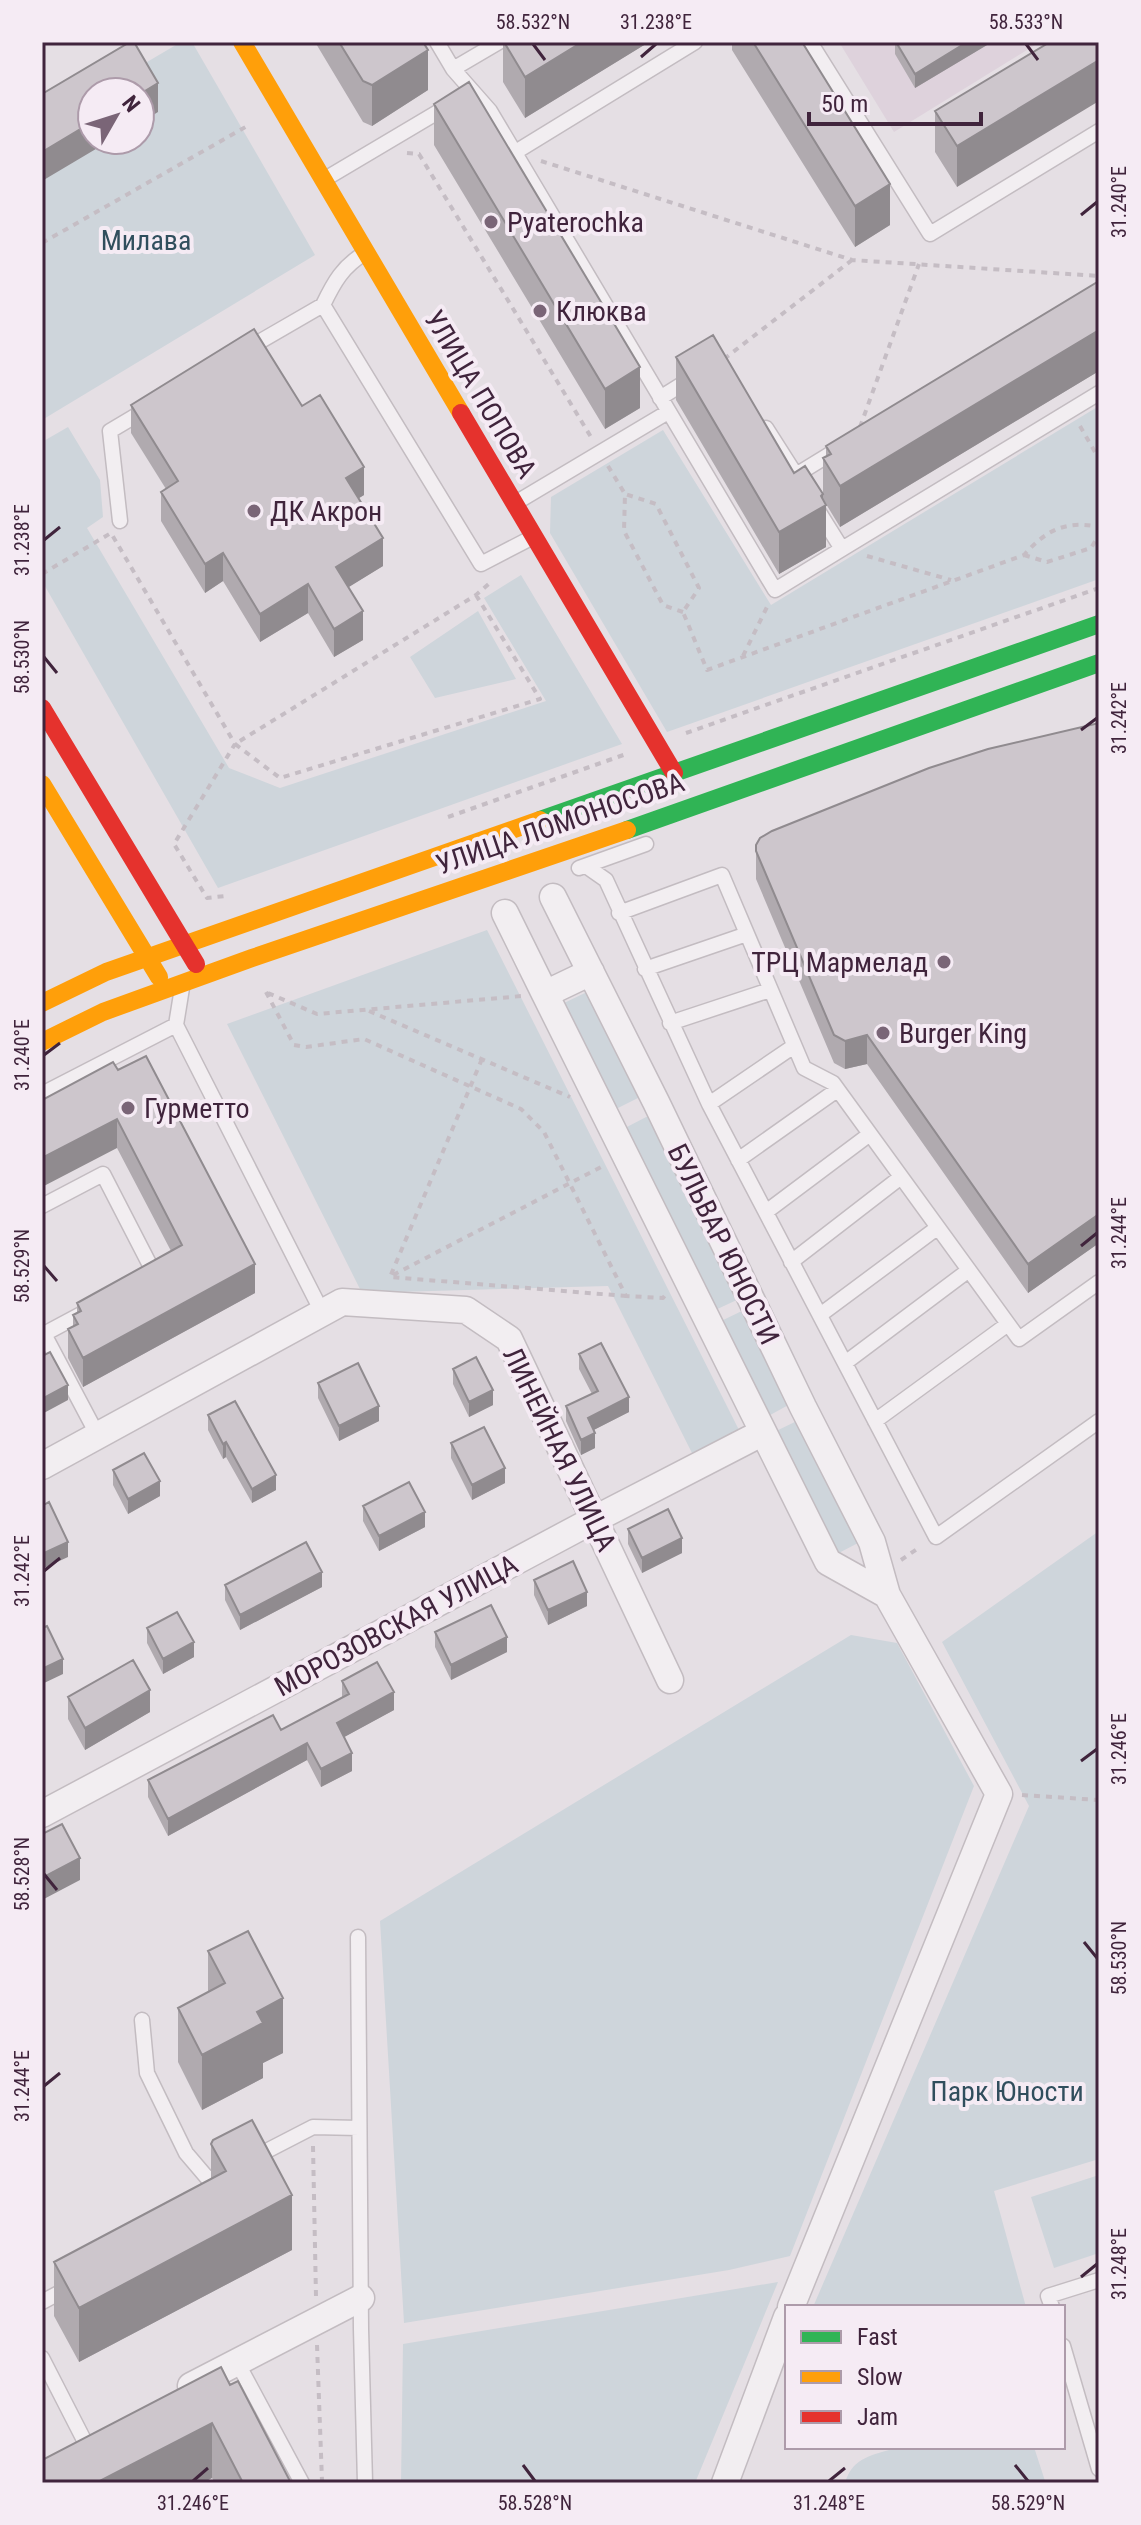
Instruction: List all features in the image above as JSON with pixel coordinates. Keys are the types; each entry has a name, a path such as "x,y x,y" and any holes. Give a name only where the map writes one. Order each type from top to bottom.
{"main road":[{"name":"УЛИЦА ПОПОВА","path":"242,42 674,773"},
{"name":"УЛИЦА ЛОМОНОСОВА","path":"42,1003 106,972 147,957 1099,624"},
{"name":"УЛИЦА ЛОМОНОСОВА","path":"42,1042 103,1012 252,958 544,860 1099,663"},
{"path":"42,708 204,977"},
{"path":"42,784 147,957 175,987"}],"street":[{"name":"БУЛЬВАР ЮНОСТИ","path":"553,897 872,1542 887,1595 999,1794"},
{"path":"505,913 828,1562 887,1595"},
{"path":"545,994 591,972"},
{"name":"ЛИНЕЙНАЯ УЛИЦА","path":"42,1466 342,1302 466,1310 509,1339 670,1680"},
{"name":"МОРОЗОВСКАЯ УЛИЦА","path":"42,1814 750,1439"},
{"path":"792,2305 999,1794"},
{"path":"168,2398 361,2298"},
{"path":"725,2483 785,2322"},
{"path":"74,2447 112,2427"}],"lane":[{"path":"437,42 453,69 490,111 775,590 1099,393"},
{"path":"453,69 499,42"},
{"path":"514,153 695,42"},
{"path":"810,42 930,234 1099,131"},
{"path":"323,180 472,91"},
{"path":"230,360 323,305 336,276 365,252"},
{"path":"323,305 481,564 533,537"},
{"path":"660,398 723,359"},
{"path":"120,521 110,431 163,399"},
{"path":"755,411 842,549"},
{"path":"514,504 668,412"},
{"path":"803,487 856,438"},
{"path":"677,825 689,807"},
{"path":"544,860 579,868 657,840"},
{"path":"586,866 606,880 709,1104 936,1537 1099,1421"},
{"path":"619,913 722,875 804,1068 833,1083 1019,1339 1099,1282"},
{"path":"645,969 747,934"},
{"path":"175,987 176,1025 322,1312"},
{"path":"670,1023 770,990"},
{"path":"42,1094 176,1025"},
{"path":"709,1104 794,1046"},
{"path":"738,1160 837,1090"},
{"path":"766,1212 870,1134"},
{"path":"42,1206 103,1174 155,1275 141,1282"},
{"path":"791,1262 901,1177"},
{"path":"820,1315 937,1228"},
{"path":"845,1363 969,1270"},
{"path":"98,1436 44,1334 100,1304"},
{"path":"875,1421 1008,1324"},
{"path":"358,1937 365,2483"},
{"path":"142,2020 147,2073 186,2153 206,2185 313,2127 359,2128"},
{"path":"1051,2305 1048,2296 1099,2280"},
{"path":"42,2302 82,2281"},
{"path":"1065,2353 1099,2469"},
{"path":"42,2358 74,2447"},
{"path":"237,2362 302,2483"}],"path":[{"path":"42,243 249,125"},
{"path":"375,149 419,154 625,494 624,531 663,605 683,612 707,670 1024,555 1040,537 1077,522 1099,527"},
{"path":"514,153 852,260 1099,276"},
{"path":"723,359 852,260"},
{"path":"856,438 919,264"},
{"path":"1070,411 1099,459"},
{"path":"625,494 656,504 699,588 683,612"},
{"path":"42,574 111,533 235,744 280,778 540,699 476,595"},
{"path":"1024,555 1047,562 1091,548 1099,535"},
{"path":"842,549 953,581"},
{"path":"238,925 226,896 207,898 174,844 235,744 476,595 495,578"},
{"path":"743,657 775,590"},
{"path":"252,958 294,1045 306,1047 364,1039 521,1109 544,1132 626,1296"},
{"path":"266,992 317,1014 545,994"},
{"path":"366,1010 603,1111"},
{"path":"390,1277 482,1059"},
{"path":"378,1283 625,1154"},
{"path":"390,1277 663,1298 684,1275"},
{"path":"887,1595 899,1561 936,1537"},
{"path":"999,1794 1099,1800"}],"shaded area":[{"path":"839,42 1040,42 894,132"}],"green space":[{"name":"Милава","path":"181,42 192,42 315,255 42,420 42,124 76,135 76,156 156,156 156,76 123,76"},
{"path":"1099,406 1099,579 667,732 550,533 551,497 663,430 771,605"},
{"path":"68,427 100,480 103,517 87,528 229,768 280,788 546,701 484,598 521,575 622,744 218,888 42,581 42,442"},
{"path":"478,611 516,679 435,698 410,657"},
{"path":"487,930 740,1432 693,1455 608,1286 362,1293 227,1024"},
{"path":"589,991 642,1096 614,1110 562,1004"},
{"path":"652,1114 741,1298 711,1312 623,1129"},
{"path":"746,1309 792,1403 763,1419 717,1323"},
{"path":"801,1419 860,1542 831,1557 772,1433"},
{"name":"Парк Юности","path":"1099,1531 1099,2159 994,2191 1025,2305 814,2305 1029,1806 942,1642"},
{"path":"851,1635 897,1643 974,1786 790,2256 729,2270 404,2323 380,1921"},
{"path":"1099,2175 1099,2253 1054,2268 1031,2197"},
{"path":"778,2282 695,2483 401,2483 403,2344"},
{"path":"892,2449 1035,2449 1045,2481 845,2483 853,2467 873,2455"}],"building":[{"path":"130,42 134,42 154,76 76,76 76,132 42,152 42,94"},
{"path":"339,42 423,42 428,50 372,85 363,81"},
{"path":"504,42 582,42 525,77"},
{"path":"753,42 802,42 890,184 855,206"},
{"path":"896,42 967,42 915,74"},
{"path":"1050,42 1099,42 1099,60 957,146 935,111"},
{"path":"469,82 640,367 605,389 434,104"},
{"path":"1099,281 1099,330 840,486 823,458 831,454 826,446"},
{"path":"254,329 302,406 320,395 364,467 346,478 383,538 336,567 363,611 334,629 308,584 260,614 223,553 205,564 161,492 178,481 131,405"},
{"path":"713,335 794,473 805,466 823,494 821,496 826,505 779,532 676,357"},
{"name":"ТРЦ Мармелад","path":"1099,723 1099,1214 1028,1264 867,1035 845,1041 834,1035 756,845 760,838 772,831 929,768 988,749"},
{"path":"146,1056 255,1264 83,1358 68,1329 78,1324 73,1315 81,1311 77,1303 182,1245 117,1119 42,1158 42,1100 113,1062 118,1070"},
{"path":"601,1343 629,1397 588,1418 595,1433 581,1440 566,1406 598,1391 579,1354"},
{"path":"50,1352 68,1385 42,1399 42,1356"},
{"path":"476,1357 493,1390 469,1402 453,1369"},
{"path":"358,1363 379,1406 339,1426 318,1383"},
{"path":"235,1401 276,1475 252,1489 208,1415"},
{"path":"484,1427 505,1468 472,1485 451,1443"},
{"path":"144,1453 160,1481 128,1499 113,1470"},
{"path":"409,1482 425,1512 379,1536 363,1506"},
{"path":"49,1502 68,1542 42,1554 42,1506"},
{"path":"668,1509 682,1538 642,1558 628,1529"},
{"path":"306,1542 322,1572 240,1615 225,1585"},
{"path":"573,1561 587,1592 548,1610 534,1580"},
{"path":"491,1605 507,1637 451,1665 435,1632"},
{"path":"177,1612 194,1642 163,1659 147,1628"},
{"path":"47,1626 63,1659 42,1669 42,1628"},
{"path":"133,1660 150,1690 85,1728 68,1697"},
{"path":"377,1662 394,1692 337,1723 352,1753 321,1769 307,1743 168,1819 148,1780 273,1715 281,1730 349,1694 342,1681"},
{"path":"62,1824 80,1858 42,1878 42,1834"},
{"path":"248,1931 283,1998 257,2012 263,2023 202,2055 178,2008 225,1983 208,1951"},
{"path":"252,2120 292,2195 79,2308 54,2262 226,2171 211,2144 213,2140"},
{"path":"221,2367 230,2385 238,2381 291,2483 243,2483 212,2423 96,2483 42,2483 42,2460"}],"traffic: fast":[{"path":"540,820 1099,624"},
{"path":"627,830 1099,663"}],"traffic: slow":[{"path":"242,42 461,413"},
{"path":"42,784 159,977"},
{"path":"42,1003 106,972 540,820"},
{"path":"42,1042 103,1012 252,958 627,830"}],"traffic: jam":[{"path":"461,413 674,773"},
{"path":"42,708 196,964"}],"place":[{"name":"Pyaterochka","path":"491,222"},
{"name":"Клюква","path":"540,311"},
{"name":"ДК Акрон","path":"254,511"},
{"name":"ТРЦ Мармелад","path":"944,962"},
{"name":"Burger King","path":"883,1033"},
{"name":"Гурметто","path":"128,1108"}]}
